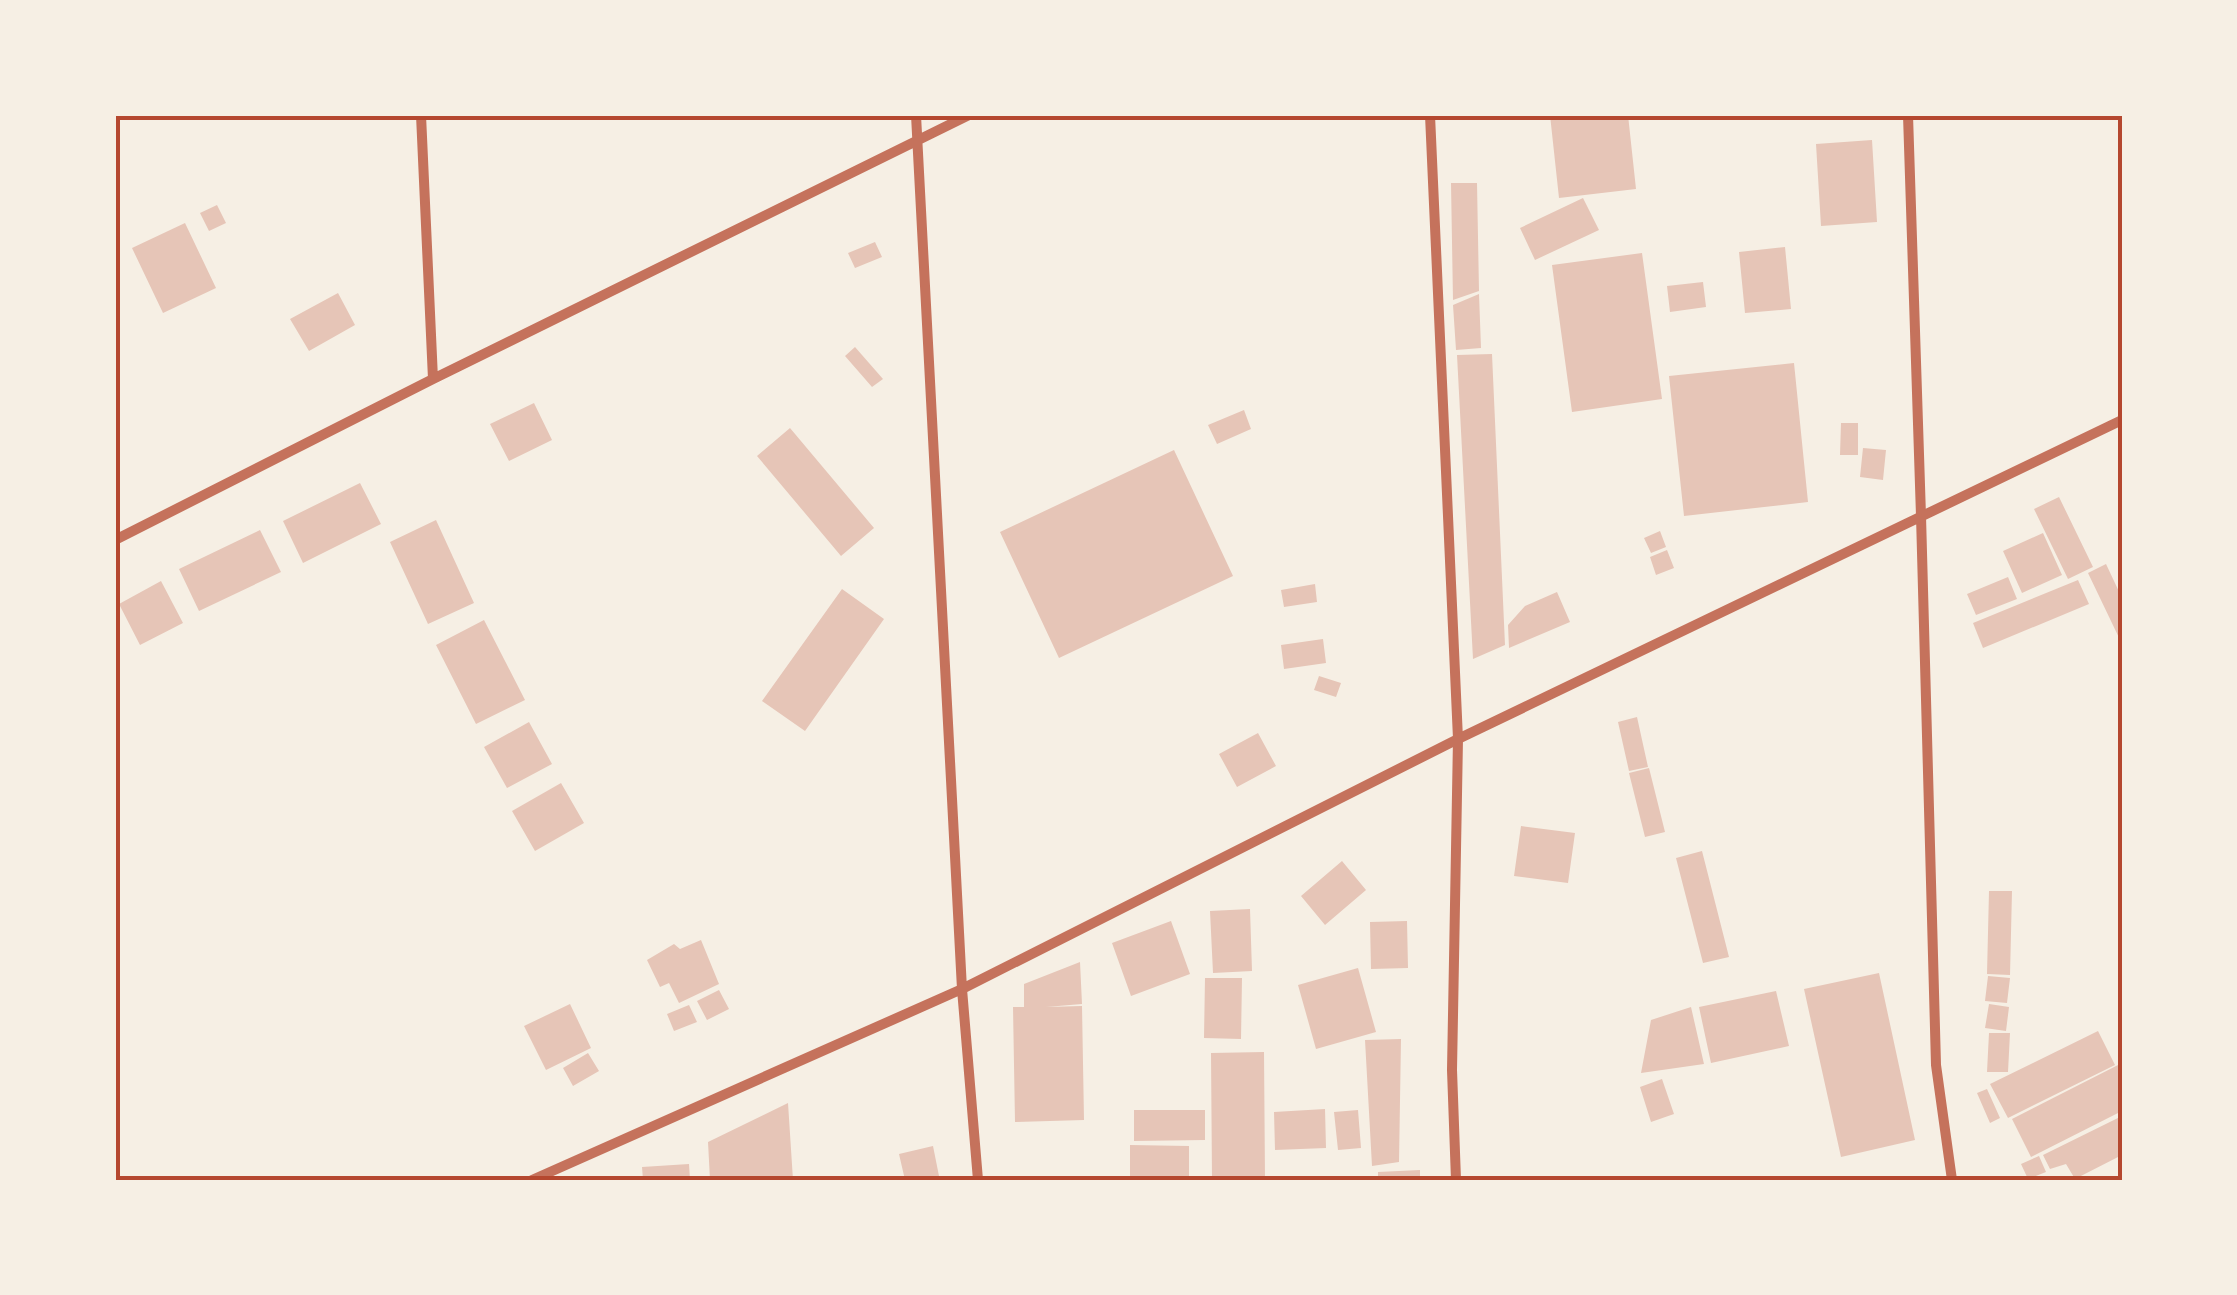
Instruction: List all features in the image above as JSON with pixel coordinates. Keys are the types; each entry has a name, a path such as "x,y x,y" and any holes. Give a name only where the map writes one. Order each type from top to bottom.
{"street":[{"path":"422,115 432,379"},
{"path":"916,115 962,990 978,1180"},
{"path":"115,540 969,115"},
{"path":"1430,115 1458,739 1452,1070 1456,1180"},
{"path":"1908,115 1936,1065 1952,1180"},
{"path":"532,1180 962,990 1458,739 2122,420"}],"building":[{"path":"1550,115 1628,115 1636,189 1559,198"},
{"path":"1872,140 1877,222 1821,226 1816,144"},
{"path":"1451,183 1477,183 1479,291 1453,300"},
{"path":"1583,198 1599,230 1535,260 1520,228"},
{"path":"217,205 226,223 209,231 200,213"},
{"path":"185,223 216,288 163,313 132,248"},
{"path":"875,242 882,257 855,268 848,253"},
{"path":"1785,247 1791,309 1745,313 1739,252"},
{"path":"1642,253 1662,399 1572,412 1552,265"},
{"path":"1703,282 1706,307 1670,312 1667,286"},
{"path":"338,293 355,325 309,351 290,319"},
{"path":"1479,294 1481,348 1456,350 1453,305"},
{"path":"855,347 883,379 872,387 845,356"},
{"path":"1492,354 1505,645 1473,659 1457,355"},
{"path":"1794,363 1808,502 1684,516 1669,376"},
{"path":"534,403 552,440 509,461 490,424"},
{"path":"1244,410 1251,429 1217,444 1208,425"},
{"path":"1841,423 1858,423 1858,455 1840,455"},
{"path":"790,428 874,528 841,556 757,456"},
{"path":"1863,448 1886,450 1883,480 1860,477"},
{"path":"1174,450 1233,576 1059,658 1000,532"},
{"path":"360,483 381,524 303,563 283,521"},
{"path":"2059,497 2093,567 2068,579 2034,509"},
{"path":"436,520 474,603 428,624 390,542"},
{"path":"260,530 281,572 199,611 179,569"},
{"path":"1660,531 1666,547 1651,553 1644,538"},
{"path":"2043,533 2062,575 2022,593 2003,551"},
{"path":"1667,550 1674,568 1656,575 1650,557"},
{"path":"2106,564 2122,598 2122,644 2088,573"},
{"path":"2008,577 2017,599 1976,615 1967,594"},
{"path":"2078,580 2089,604 1983,648 1973,623"},
{"path":"161,581 183,623 140,645 119,604"},
{"path":"1315,584 1317,602 1284,607 1281,590"},
{"path":"842,589 884,619 805,731 762,701"},
{"path":"1557,592 1570,622 1509,648 1508,625 1525,606"},
{"path":"484,620 525,700 476,724 436,645"},
{"path":"1323,639 1326,663 1284,669 1281,645"},
{"path":"1319,676 1341,683 1336,697 1314,690"},
{"path":"1637,717 1648,767 1629,771 1618,722"},
{"path":"529,722 552,764 507,788 484,747"},
{"path":"1258,733 1276,766 1237,787 1219,754"},
{"path":"1649,768 1665,832 1645,837 1629,773"},
{"path":"561,783 584,823 535,851 512,811"},
{"path":"1521,826 1575,833 1568,883 1514,876"},
{"path":"1702,851 1729,957 1703,963 1676,858"},
{"path":"1342,861 1366,890 1325,925 1301,896"},
{"path":"1989,891 2012,891 2010,975 1987,974"},
{"path":"1250,909 1252,971 1213,973 1210,911"},
{"path":"1171,921 1190,974 1131,996 1112,943"},
{"path":"1407,921 1408,968 1371,969 1370,922"},
{"path":"701,940 719,984 679,1003 669,983 660,987 647,960 674,944 680,949"},
{"path":"1080,962 1082,1004 1046,1007 1082,1006 1084,1120 1015,1122 1013,1007 1024,1007 1024,984"},
{"path":"1358,968 1376,1032 1316,1049 1298,985"},
{"path":"1879,973 1915,1140 1841,1157 1804,989"},
{"path":"1988,976 2010,978 2007,1003 1985,1001"},
{"path":"1205,978 1242,978 1241,1039 1204,1038"},
{"path":"719,990 729,1009 707,1020 697,1001"},
{"path":"1776,991 1789,1046 1711,1063 1699,1007"},
{"path":"570,1004 591,1048 546,1070 524,1026"},
{"path":"1989,1004 2009,1007 2006,1031 1985,1028"},
{"path":"689,1005 697,1022 674,1031 667,1014"},
{"path":"1691,1007 1704,1064 1641,1073 1651,1020"},
{"path":"2098,1031 2115,1065 2008,1118 1990,1084"},
{"path":"1989,1033 2010,1033 2008,1072 1987,1072"},
{"path":"1401,1039 1399,1162 1372,1166 1365,1040"},
{"path":"1264,1052 1265,1180 1212,1180 1211,1053"},
{"path":"588,1053 599,1071 573,1086 563,1068"},
{"path":"2122,1063 2122,1111 2031,1157 2012,1119"},
{"path":"1662,1079 1674,1114 1651,1122 1640,1087"},
{"path":"1987,1089 2000,1118 1990,1123 1977,1093"},
{"path":"788,1103 793,1180 710,1180 708,1142"},
{"path":"1325,1109 1326,1148 1275,1150 1274,1112"},
{"path":"1134,1110 1205,1110 1205,1140 1134,1141"},
{"path":"1358,1110 1361,1148 1338,1150 1334,1112"},
{"path":"2122,1116 2122,1155 2075,1179 2066,1164 2050,1169 2043,1155"},
{"path":"1130,1145 1189,1146 1189,1180 1130,1179"},
{"path":"933,1146 939,1176 905,1180 899,1154"},
{"path":"2039,1156 2046,1172 2028,1179 2021,1164"},
{"path":"689,1164 690,1180 643,1180 642,1167"},
{"path":"1420,1170 1420,1180 1378,1180 1378,1172"}]}
